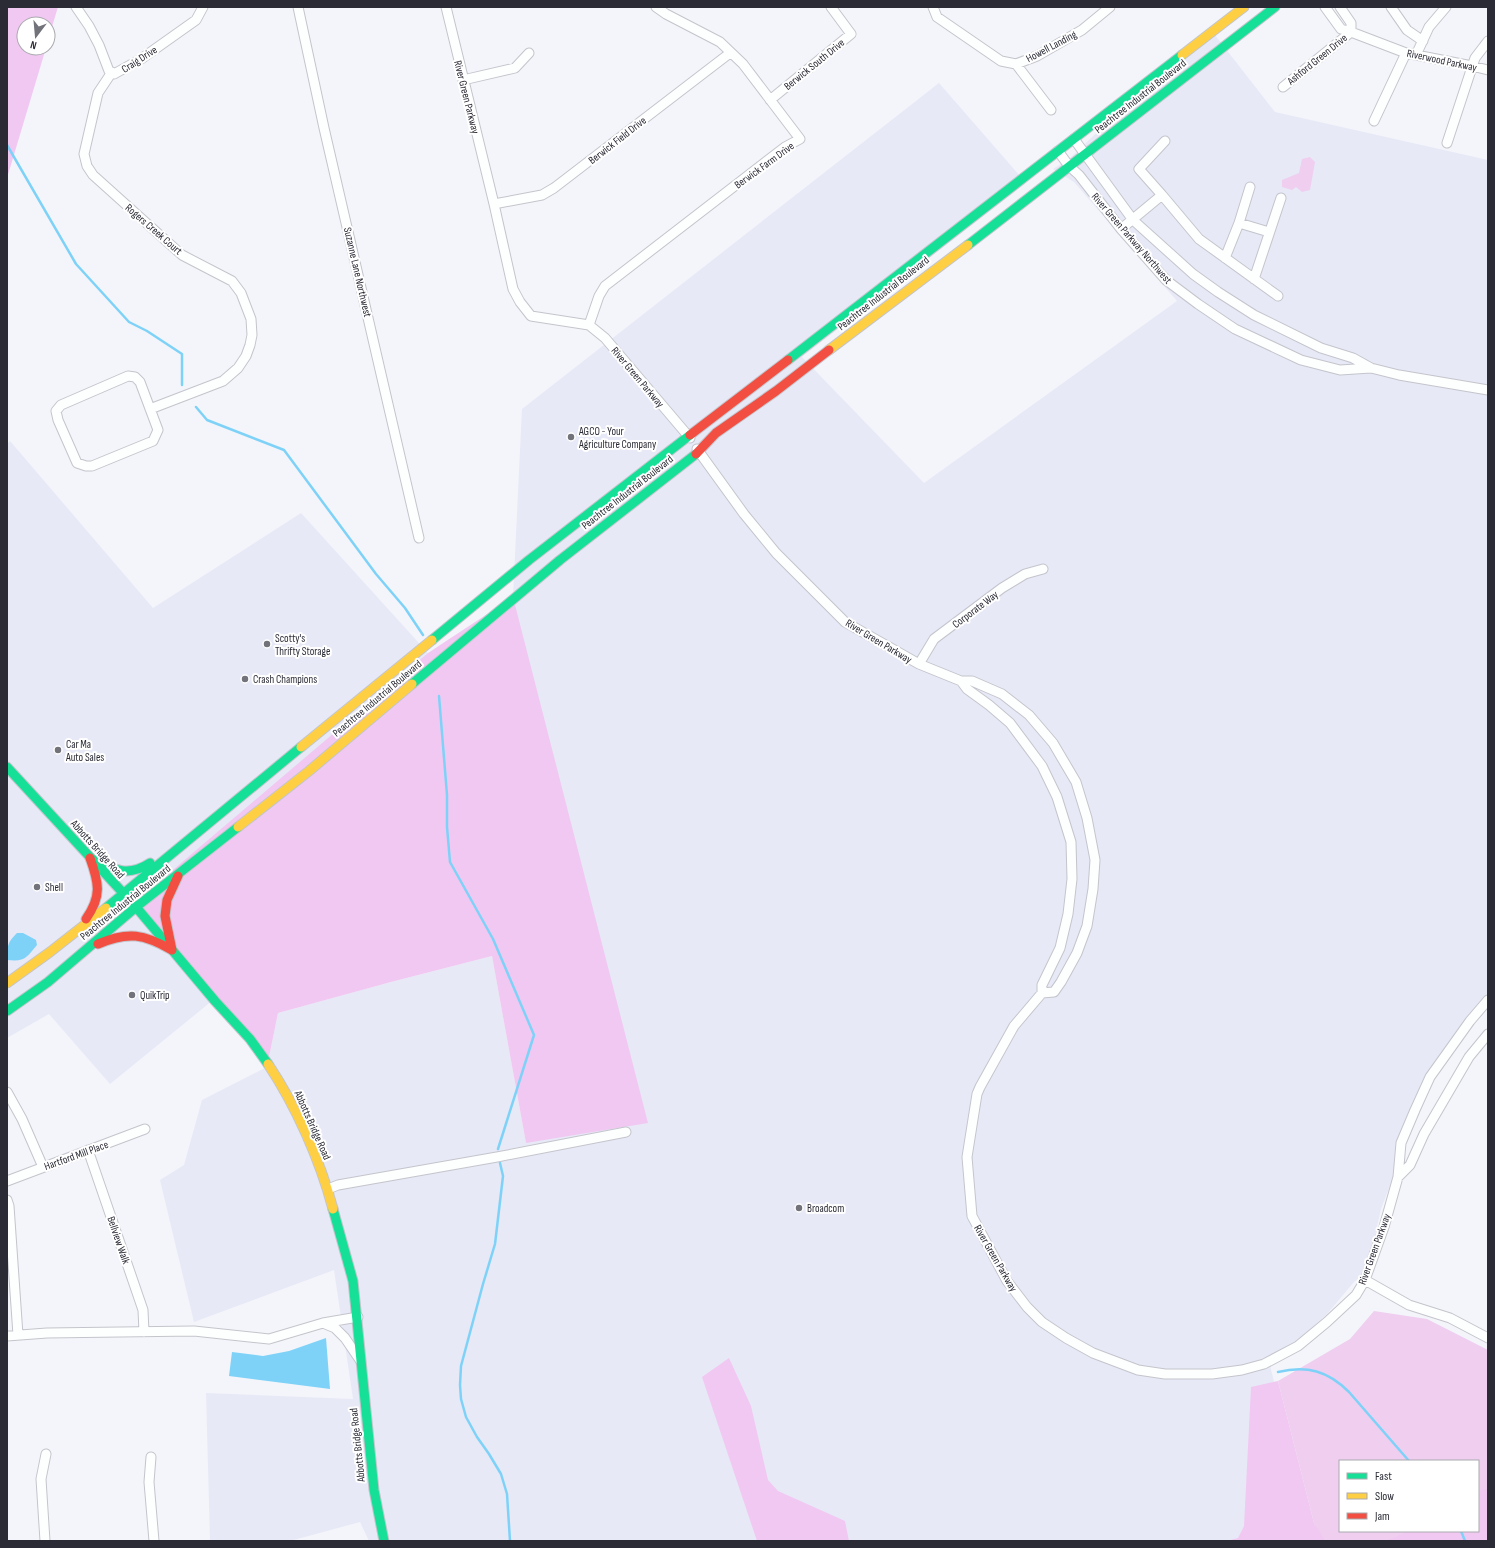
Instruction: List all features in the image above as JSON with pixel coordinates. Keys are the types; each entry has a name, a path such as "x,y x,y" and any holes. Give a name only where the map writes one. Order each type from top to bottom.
{"main road":[{"name":"Peachtree Industrial Boulevard","path":"7,984 123,894 529,560 1244,7"},
{"name":"Peachtree Industrial Boulevard","path":"7,1011 48,982 136,907 309,771 477,628 554,565 699,451 716,433 776,391 1085,155 1275,7"},
{"name":"Abbotts Bridge Road","path":"7,767 136,907 215,1001 250,1039 283,1087 299,1118 328,1189 353,1281 358,1317 360,1360 374,1490 384,1541"},
{"path":"90,858 116,870 130,872 141,870 159,856 178,848"},
{"path":"79,929 92,911 97,901 98,882 90,858"},
{"path":"172,950 165,916 167,900 180,873"},
{"path":"85,950 114,937 133,935 155,939 172,950"}],"street":[{"name":"Craig Drive","path":"76,7 89,26 99,45 109,71 114,74 141,59 196,20 203,7"},
{"name":"Suzanne Lane Northwest","path":"298,7 324,128 340,191 419,538"},
{"name":"River Green Parkway","path":"446,7 513,289 520,302 531,316 589,325 605,338 688,436 744,514 776,553 845,622 919,664 961,681 972,681 1002,694 1029,715 1053,743 1076,782 1087,818 1095,860 1093,889 1087,926 1077,953 1054,992 1042,993"},
{"name":"Berwick Farm Drive","path":"589,325 599,296 605,286 785,147 800,139 743,64 720,42 666,14 656,7"},
{"name":"Berwick South Drive","path":"770,100 851,34 831,7"},
{"name":"Howell Landing","path":"933,7 937,17 1001,61 1016,64 1037,56 1082,30 1110,7"},
{"name":"Riverwood Parkway","path":"1325,7 1341,29 1406,53 1488,70"},
{"path":"1340,7 1351,23 1351,32"},
{"path":"1391,7 1407,30 1422,41"},
{"path":"1416,55 1429,27 1446,7"},
{"name":"Ashford Green Drive","path":"1283,86 1351,32"},
{"path":"1447,143 1475,58 1488,41"},
{"path":"463,80 515,68 529,53"},
{"name":"Berwick Field Drive","path":"494,204 542,195 554,188 730,53"},
{"path":"1374,120 1406,53"},
{"path":"1016,64 1051,110"},
{"name":"Rogers Creek Court","path":"112,72 98,94 94,107 84,154 87,166 93,175 182,255 232,281 241,293 251,319 252,335 250,345 246,356 238,368 223,381 150,409"},
{"name":"River Green Parkway Northwest","path":"1074,139 1133,220 1193,274 1254,315 1322,348 1353,358 1371,368 1400,375 1488,390"},
{"path":"1165,142 1139,169 1199,239 1278,296"},
{"name":"River Green Parkway Northwest","path":"1058,151 1166,280 1198,304 1235,329 1301,360 1340,370 1371,368"},
{"path":"1225,258 1239,223 1250,187"},
{"path":"1122,229 1162,195"},
{"path":"1254,279 1281,198"},
{"path":"1239,223 1269,232"},
{"path":"128,376 135,377 140,382 150,409 158,430 153,441 92,466 77,463 58,420 56,411 61,404 128,376"},
{"name":"Corporate Way","path":"919,664 934,639 1002,588 1026,574 1043,569"},
{"name":"River Green Parkway","path":"961,681 967,689 990,705 1010,723 1042,766 1057,797 1071,842 1072,879 1068,914 1060,948 1042,985 1042,993 1014,1026 980,1087 967,1157 972,1216 1007,1281 1027,1307 1042,1322 1066,1338 1093,1353 1138,1370 1164,1374 1212,1374 1242,1370 1264,1364 1298,1346 1356,1295 1365,1280 1384,1227 1398,1177 1401,1143 1415,1110 1430,1077 1470,1021 1488,1000"},
{"name":"River Green Parkway","path":"1398,1177 1410,1165 1424,1134 1469,1057 1488,1034"},
{"path":"7,1092 22,1119 43,1167"},
{"name":"Hartford Mill Place","path":"7,1181 145,1129"},
{"path":"328,1189 338,1185 497,1157 626,1132"},
{"name":"Bellview Walk","path":"88,1150 143,1310 144,1332"},
{"path":"7,1200 9,1206 18,1335"},
{"path":"1365,1280 1409,1305 1450,1318 1488,1338"},
{"path":"7,1336 47,1333 194,1331 269,1339 323,1323 358,1317"},
{"path":"323,1323 335,1328 345,1338 360,1360"},
{"path":"45,1541 41,1479 46,1454"},
{"path":"151,1457 149,1482 154,1541"}],"shaded area":[{"path":"7,7 58,7 55,16 16,16 16,56 44,56 7,178"},
{"path":"1211,30 1275,112 1488,160 1488,1008 1449,1050 1425,1095 1381,1209 1367,1272 1354,1282 1327,1314 1298,1340 1269,1361 1309,1526 1254,1541 369,1541 360,1522 290,1541 210,1541 206,1393 353,1399 334,1270 194,1322 160,1180 184,1165 202,1100 267,1067 278,1013 492,956 526,1143 513,597 522,409 939,83 1026,183 802,357 924,483 1177,301 1074,182 1053,169 1070,158 1127,104"},
{"path":"1310,157 1315,162 1310,190 1302,192 1296,187 1292,190 1282,187 1282,180 1299,173 1302,159"},
{"path":"10,441 153,608 301,513 428,653 218,996 110,1084 49,1014 7,1038 7,444"},
{"path":"513,597 648,1123 526,1143 492,956 278,1013 267,1067 134,903 428,653"},
{"path":"1374,1311 1427,1319 1488,1350 1488,1541 1260,1541 1316,1527 1278,1381 1350,1339"},
{"path":"729,1358 751,1406 768,1480 778,1491 845,1521 849,1541 757,1541 702,1377"},
{"path":"1278,1381 1314,1523 1325,1541 1227,1541 1238,1538 1244,1526 1251,1387"},
{"path":"1488,1489 1488,1541 1386,1541 1407,1532 1479,1532 1479,1491"}],"water":[{"path":"17,933 23,933 36,940 37,945 22,960 7,960 8,945"},
{"path":"326,1338 330,1389 229,1376 232,1352 263,1356 289,1351"}],"waterway":[{"path":"7,145 76,264 129,322 147,331 182,354 182,385"},
{"path":"196,407 207,420 284,450 376,574 405,608 423,635"},
{"path":"439,696 447,795 447,827 450,862 493,939 534,1035 498,1149"},
{"path":"500,1163 503,1176 495,1244 461,1366 460,1385 461,1399 466,1417 501,1474 507,1494 510,1541"},
{"path":"1278,1372 1298,1369 1308,1370 1333,1379 1349,1392 1408,1460"},
{"path":"1461,1532 1465,1541"}],"traffic: fast":[{"path":"968,245 1275,7"},
{"path":"788,360 1182,55"},
{"path":"432,640 529,560 690,435"},
{"path":"412,684 560,560 696,454"},
{"path":"106,908 301,747"},
{"path":"7,767 136,907 215,1001 250,1039 268,1064"},
{"path":"7,1011 48,982 136,907 238,827"},
{"path":"90,858 106,866 127,871 142,868 150,863"},
{"path":"333,1209 353,1281 374,1490 384,1541"}],"traffic: slow":[{"path":"1182,55 1244,7"},
{"path":"829,350 968,245"},
{"path":"301,747 432,640"},
{"path":"238,827 309,771 412,684"},
{"path":"7,983 50,952 106,908"},
{"path":"268,1064 288,1097 306,1134 328,1190 333,1209"}],"traffic: jam":[{"path":"696,454 716,433 776,391 829,350"},
{"path":"690,435 788,360"},
{"path":"86,919 95,903 97,896 97,882 90,858"},
{"path":"172,950 165,916 167,900 178,876"},
{"path":"98,944 118,937 136,936 153,940 172,950"}],"place":[{"name":"AGCO - Your Agriculture Company","path":"571,437"},
{"name":"Scotty's Thrifty Storage","path":"267,644"},
{"name":"Crash Champions","path":"245,679"},
{"name":"Car Ma Auto Sales","path":"58,750"},
{"name":"Shell","path":"37,887"},
{"name":"QuikTrip","path":"132,995"},
{"name":"Broadcom","path":"799,1208"}]}
